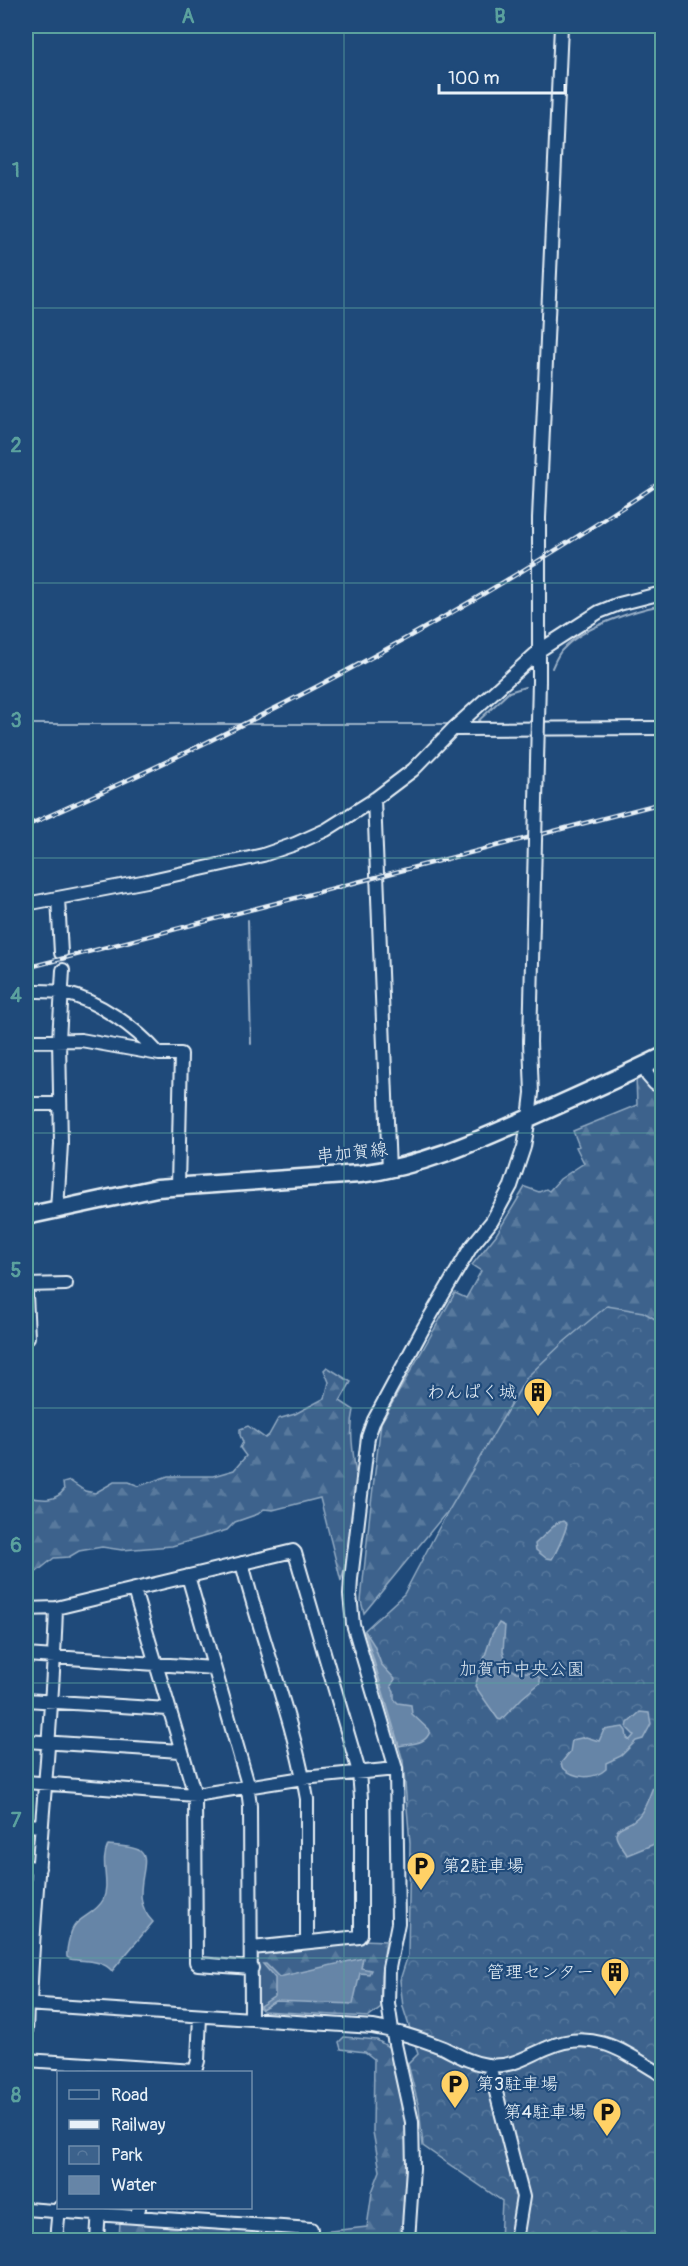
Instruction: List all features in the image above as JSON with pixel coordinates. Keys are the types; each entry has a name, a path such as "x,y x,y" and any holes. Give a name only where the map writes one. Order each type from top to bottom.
{"main road":[{"name":"串加賀線","path":"26,1216 178,1185 360,1174 388,1170 444,1155 663,1057"}],"street":[{"path":"408,2241 413,2168 412,2122 392,2030 388,1991 389,1968 398,1923 396,1769 353,1624 350,1595 368,1437 374,1420 424,1327 471,1247 492,1221 512,1186 524,1147 529,1118 532,1093 530,1042 540,650 540,508 561,26"},
{"path":"26,904 147,881 263,855 326,830 413,770 453,729 540,650 599,612 663,592"},
{"path":"453,729 663,728"},
{"path":"374,799 388,1170"},
{"path":"58,898 61,953"},
{"path":"57,1210 61,1144 60,992 63,970"},
{"path":"26,991 60,992 94,1004 149,1042 159,1054"},
{"path":"26,1041 104,1042 159,1054 181,1054 178,1185"},
{"path":"644,1066 648,1076 655,1084 663,1084"},
{"path":"26,1104 60,1104"},
{"path":"26,1285 66,1284"},
{"path":"26,1294 28,1337"},
{"path":"26,1609 56,1608 293,1551 295,1553 358,1772 361,1798 361,1934 359,1937 252,1948"},
{"path":"242,1563 285,1709 307,1799 307,1941"},
{"path":"188,1576 248,1786 252,1948 251,2019"},
{"path":"134,1590 180,1751 195,1795 196,1962 252,1968"},
{"path":"26,2033 30,1911 39,1868 52,1702 56,1608"},
{"path":"26,1655 213,1668"},
{"path":"26,1700 168,1709"},
{"path":"26,1741 180,1751"},
{"path":"26,1782 195,1795 303,1778 396,1769"},
{"path":"26,1825 42,1826"},
{"path":"26,1868 39,1868"},
{"path":"27,2004 373,2027 392,2030 469,2061 489,2066 514,2064 563,2042 590,2040 616,2047 663,2075"},
{"path":"26,2060 68,2068 195,2071 198,2061 200,2016"},
{"path":"489,2066 523,2197 516,2241"},
{"path":"26,2210 138,2212 311,2229"},
{"path":"56,2241 58,2210"},
{"path":"97,2241 99,2211"}],"green space":[{"path":"662,1063 662,1451 474,1514 445,1514 364,1613 361,1601 381,1423 455,1293 466,1298 481,1271 472,1265 496,1235 525,1187 539,1192 546,1189 549,1191 560,1179 584,1163 576,1147 579,1146 573,1131 637,1105 636,1077"},
{"name":"加賀市中央公園","path":"607,1306 643,1312 662,1323 662,2240 500,2240 502,2201 423,2146 419,2108 408,2064 418,2054 403,2007 400,1980 408,1955 410,1843 403,1761 364,1631 404,1594 442,1522 527,1377"},
{"path":"327,1367 351,1382 340,1401 354,1410 352,1443 357,1487 356,1508 341,1581 320,1498 273,1510 264,1509 258,1514 235,1522 227,1530 172,1546 122,1550 102,1547 79,1551 69,1557 54,1558 34,1574 26,1571 26,1497 46,1499 56,1497 64,1490 63,1483 70,1481 85,1491 95,1493 114,1482 129,1482 139,1486 168,1476 213,1476 234,1470 246,1456 240,1448 243,1442 240,1429 248,1426 265,1438 278,1419 295,1414 325,1398 329,1382 324,1370"},
{"path":"362,1940 386,1941 381,1975 381,2008 369,2017 263,2011 258,2006 258,1955 261,1952"},
{"path":"344,2037 377,2040 390,2048 401,2099 407,2143 401,2240 119,2240 120,2222 312,2233 367,2227 372,2192 380,2171 373,2132 374,2059 365,2052 341,2049 339,2042"}],"water":[{"path":"563,1521 567,1524 565,1532 552,1559 546,1558 536,1550 535,1544 557,1523"},
{"path":"499,1623 505,1626 503,1651 508,1667 516,1672 533,1672 540,1678 540,1683 501,1720 475,1686 492,1634"},
{"path":"365,1631 374,1645 381,1664 395,1679 391,1686 394,1699 398,1703 411,1705 412,1714 430,1731 422,1741 399,1746"},
{"path":"640,1712 649,1713 651,1724 643,1739 636,1741 621,1756 606,1763 606,1769 601,1773 584,1777 572,1774 562,1767 561,1763 570,1752 572,1740 586,1737 599,1741 604,1730 623,1727 630,1740 634,1735 627,1728 628,1723"},
{"path":"653,1787 662,1789 662,1841 627,1855 617,1839 617,1831 640,1814"},
{"path":"108,1845 133,1848 144,1856 142,1901 145,1912 153,1922 112,1971 103,1964 67,1957 73,1928 103,1900"},
{"path":"363,1958 361,1968 371,1970 369,1974 360,1973 353,2004 275,2001 262,2009 260,2006 275,1996 275,1978 263,1964 266,1964 279,1977"}],"waterway":[{"path":"552,668 562,650 573,640 596,626 624,615 662,605"},
{"path":"475,724 509,692 525,687"},
{"path":"26,724 447,724"},
{"path":"248,920 251,1044"}],"railway":[{"path":"26,826 190,750 352,668 509,579 662,481"},
{"path":"26,968 662,803"}],"place":[{"name":"わんぱく城","path":"538,1418"},
{"name":"第2駐車場","path":"421,1892"},
{"name":"管理センター","path":"615,1998"},
{"name":"第3駐車場","path":"455,2110"},
{"name":"第4駐車場","path":"607,2138"}]}
